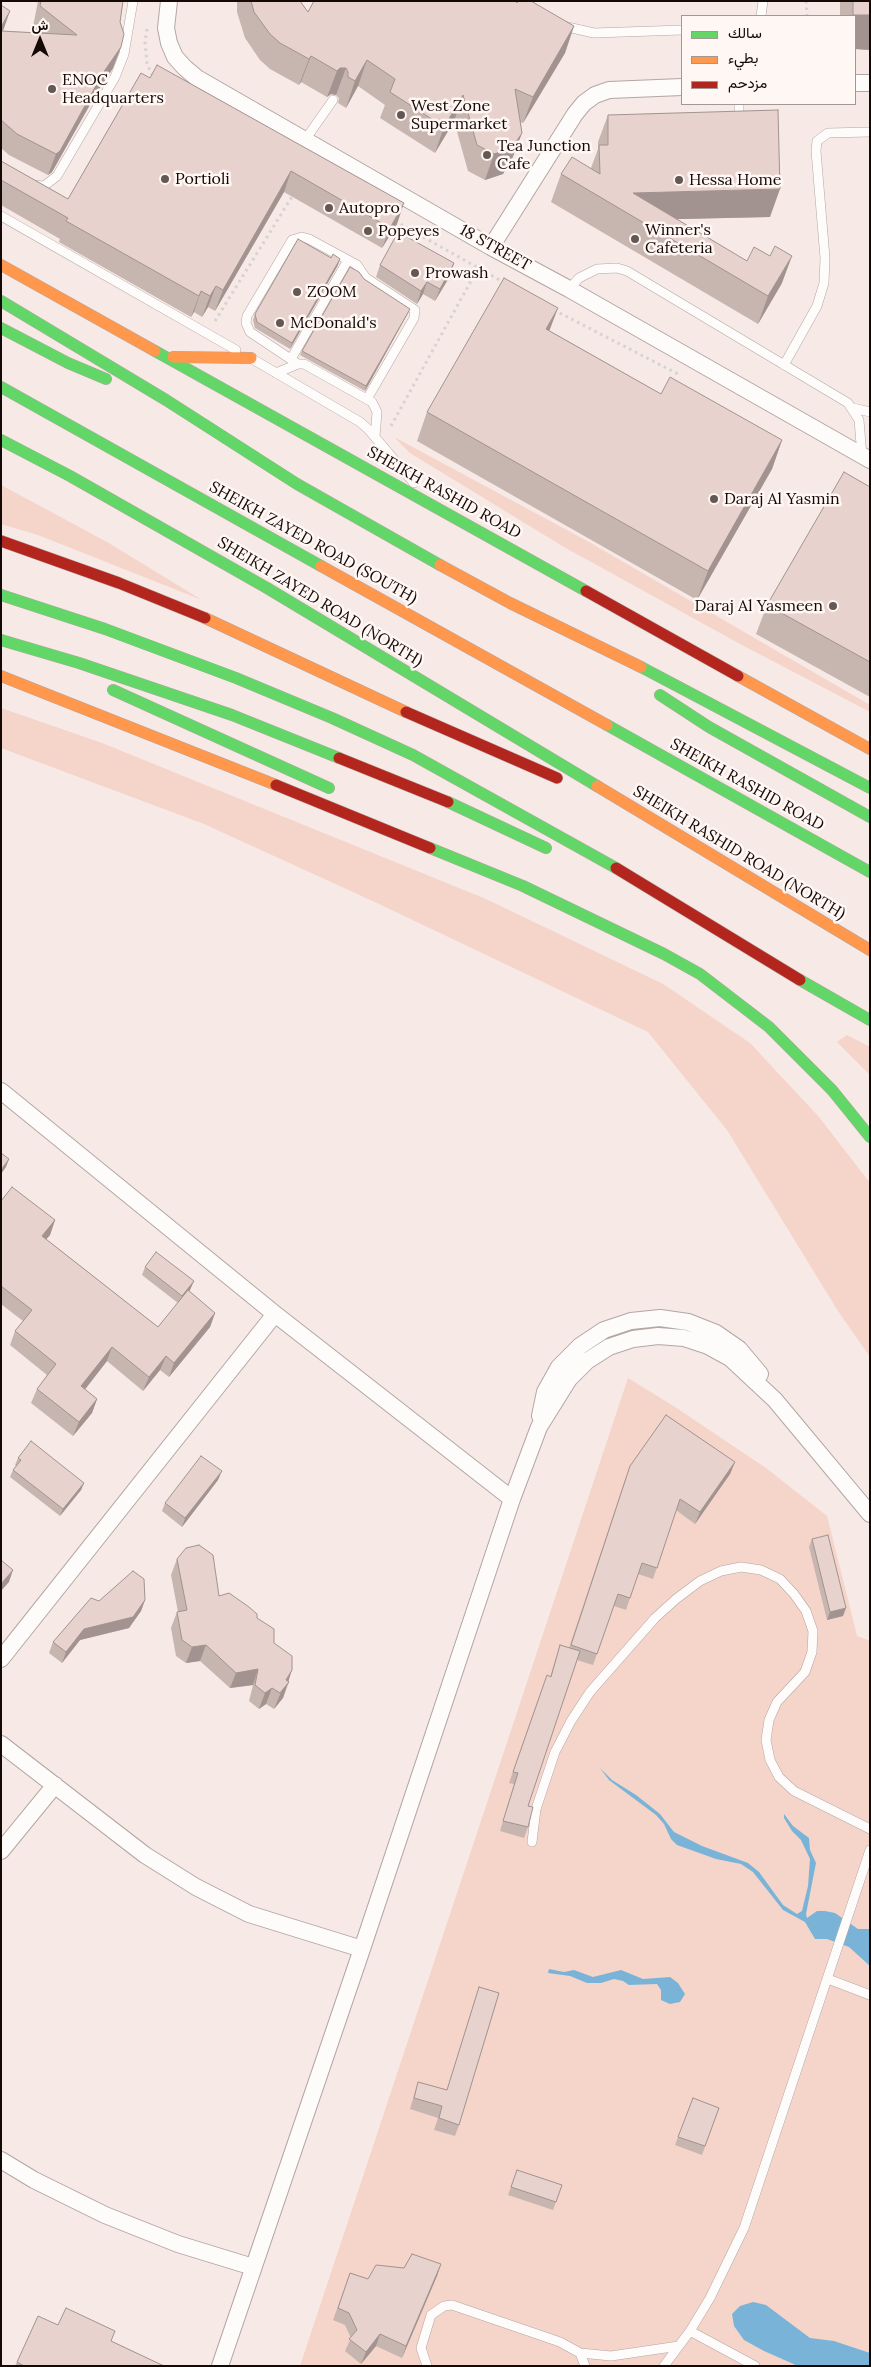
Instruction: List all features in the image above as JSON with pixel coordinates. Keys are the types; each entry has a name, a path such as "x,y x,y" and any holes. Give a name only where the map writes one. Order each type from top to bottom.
{"highway":[{"name":"SHEIKH RASHID ROAD","path":"1,265 170,357 665,636 870,749"},
{"path":"1,301 166,400 297,484 367,525 502,598 606,649 870,788"},
{"path":"1,328 100,377 166,400"},
{"path":"170,357 251,358"},
{"name":"SHEIKH ZAYED ROAD (SOUTH)","path":"1,387 609,727"},
{"name":"SHEIKH ZAYED ROAD (NORTH)","path":"1,440 87,486 267,588 617,800"},
{"path":"1,541 136,590 228,627 498,754 617,800"},
{"path":"1,595 170,653 324,714 396,748 630,876 787,973 870,1020"},
{"path":"665,636 755,672"},
{"path":"1,641 74,674"},
{"path":"1,641 89,666 240,718 433,796 557,854"},
{"path":"606,649 645,684 708,727 870,817"},
{"path":"1,676 171,742 523,886 628,936 700,974 769,1027 802,1058 832,1090 870,1137"},
{"path":"101,685 338,793"},
{"name":"SHEIKH RASHID ROAD","path":"609,727 870,872"},
{"name":"SHEIKH RASHID ROAD (NORTH)","path":"617,800 870,950"},
{"path":"416,829 487,864 523,886"},
{"path":"653,904 739,951 787,973"}],"street":[{"name":"18 STREET","path":"169,1 166,28 169,43 175,57 197,78 491,247 569,289 866,458"},
{"path":"856,83 870,83"},
{"path":"491,247 575,114 584,103 595,95 609,90 681,87"},
{"path":"1,1091 275,1314 512,1499"},
{"path":"1,1659 275,1314"},
{"path":"220,2366 512,1499 539,1427 546,1392 560,1367 580,1346 604,1330 631,1321 660,1318 688,1322 716,1333 739,1349 757,1369 775,1400 870,1514"},
{"path":"1,1744 146,1855 196,1887 249,1914 362,1949"},
{"path":"1,1851 55,1785"},
{"path":"1,2160 34,2180 105,2215 178,2244 253,2267"}],"lane":[{"path":"21,180 36,186 44,186 57,176 119,70 126,45 133,1"},
{"path":"761,15 763,1"},
{"path":"550,20 576,30 594,33 681,30"},
{"path":"306,140 333,100"},
{"path":"729,124 743,124 739,105"},
{"path":"784,365 816,306 824,284 825,258 816,151 818,141 828,133 870,132"},
{"path":"1,216 208,333 360,422 378,440 434,506"},
{"path":"367,399 414,318 415,310 366,278 360,268 348,260 309,239 302,237 292,240 246,319 246,326 250,332 294,362 307,365 367,399 376,408 378,440"},
{"path":"276,373 294,362 348,260"},
{"path":"569,289 579,278 597,269 617,268 627,271 853,408 870,412"},
{"path":"853,408 860,420 866,458"},
{"path":"532,1842 536,1809 555,1752 571,1721 590,1692 630,1646 676,1598 721,1571 741,1567 761,1570 780,1580 794,1594 806,1611 813,1631 812,1652 805,1672 777,1702 769,1720 766,1740 770,1760 779,1778 794,1791 830,1811 870,1828"},
{"path":"664,2366 690,2331 728,2263 744,2228 838,1951 870,1850"},
{"path":"828,1980 870,1995"},
{"path":"427,2366 421,2355 422,2341 431,2315 444,2306 452,2305 551,2339 580,2353 611,2356 679,2346"},
{"path":"690,2331 755,2366"},
{"path":"580,2353 585,2366"}],"path":[{"path":"806,1 807,15"},
{"path":"208,333 297,189"},
{"path":"378,440 491,247"}],"shaded area":[{"path":"394,437 589,542 870,705 870,712 742,645 564,547 410,453"},
{"path":"1,485 107,542 202,600 38,535 1,524"},
{"path":"1,708 102,743 486,899 663,984 750,1043 819,1117 870,1183 870,1357 838,1311 727,1130 648,1032 377,903 204,824 1,748"},
{"path":"847,1035 870,1047 870,1075 837,1042"},
{"path":"628,1378 766,1468 827,1516 857,1636 870,1641 870,2366 300,2366"}],"water":[{"path":"600,1768 612,1780 636,1795 660,1814 674,1832 702,1846 748,1863 759,1872 783,1905 797,1914 802,1911 808,1886 810,1859 801,1840 792,1831 784,1818 784,1814 793,1826 809,1838 810,1850 816,1863 806,1914 807,1918 817,1911 825,1911 835,1913 858,1929 870,1929 870,1966 849,1947 827,1939 815,1939 805,1922 783,1910 753,1872 741,1864 716,1859 677,1845 656,1815 609,1780"},
{"path":"549,1969 564,1972 574,1970 593,1977 621,1970 643,1979 670,1977 678,1983 685,1994 680,2002 670,2004 661,2000 661,1990 657,1984 629,1985 614,1979 601,1983 587,1983 570,1976 548,1973"},
{"path":"753,2302 766,2305 810,2338 834,2341 870,2353 870,2366 798,2366 764,2351 744,2340 734,2326 732,2314 740,2306"}],"building":[{"name":"ENOC Headquarters","path":"41,1 123,1 120,22 124,34 121,47 103,73 60,151 56,154 17,134 1,120 1,31 77,35 40,6"},
{"path":"251,1 300,1 308,12 314,1 515,1 517,3 518,1 531,1 574,26 533,97 515,89 522,133 512,148 494,154 477,145 463,95 444,127 390,92 395,79 367,60 355,81 348,77 346,68 340,68 337,71 311,56 309,59 280,43 270,34 254,12"},
{"path":"853,1 870,1 870,15 853,15"},
{"path":"1,5 10,11 1,27"},
{"path":"157,65 404,203 390,228 291,171 223,290 216,286 210,296 201,291 199,296 66,221 68,218 1,180 1,161 68,199 141,73 150,78"},
{"path":"778,110 780,189 633,193 747,261 754,247 770,256 775,246 792,256 768,296 561,174 572,157 600,174 599,145 608,145 608,115"},
{"name":"Prowash","path":"398,232 454,263 440,289 427,282 421,291 380,265"},
{"path":"298,239 331,258 333,254 340,259 292,343 257,322 255,314"},
{"path":"350,267 359,272 364,279 410,309 366,386 302,351"},
{"path":"504,278 558,308 546,329 661,394 670,377 782,440 708,571 427,412"},
{"path":"844,472 870,487 870,662 767,605"},
{"path":"1,1153 9,1159 1,1170"},
{"path":"12,1187 55,1220 42,1236 158,1327 188,1290 215,1313 174,1363 166,1356 149,1377 112,1347 81,1386 97,1399 79,1422 37,1389 56,1364 15,1331 32,1310 1,1286 1,1201"},
{"path":"156,1252 194,1281 182,1296 145,1267"},
{"path":"666,1415 735,1462 700,1512 680,1499 657,1568 642,1563 630,1598 618,1594 597,1654 571,1645 630,1466"},
{"path":"31,1441 84,1483 63,1509 13,1470 21,1460 18,1458"},
{"path":"201,1456 222,1471 185,1518 165,1503"},
{"path":"828,1535 846,1608 830,1612 812,1539"},
{"path":"199,1545 213,1555 219,1596 229,1593 249,1607 257,1614 257,1618 274,1629 274,1643 292,1656 292,1670 286,1680 289,1682 280,1693 272,1688 265,1693 255,1685 258,1669 236,1673 206,1645 192,1647 182,1640 177,1612 187,1610 177,1559 186,1548"},
{"path":"1,1560 13,1570 1,1584"},
{"path":"133,1571 144,1579 145,1600 133,1617 84,1629 66,1652 53,1642 91,1598 99,1601"},
{"path":"560,1645 580,1651 528,1806 533,1807 528,1827 503,1821 518,1773 513,1772 547,1675 551,1677"},
{"path":"479,1987 499,1993 459,2125 439,2118 442,2106 414,2098 418,2082 447,2090"},
{"path":"693,2098 719,2108 705,2146 678,2137"},
{"path":"517,2170 562,2185 556,2202 511,2187"},
{"path":"412,2254 441,2264 406,2346 380,2334 366,2352 349,2339 357,2330 349,2313 338,2308 350,2273 368,2279 376,2265 404,2268"},
{"path":"66,2308 115,2331 111,2341 164,2366 24,2366 17,2362 38,2316 58,2325"}],"traffic: fast":[{"path":"1,301 166,400 297,484 440,565"},
{"path":"1,328 68,363 106,379"},
{"path":"155,351 586,591"},
{"path":"1,387 321,566"},
{"path":"1,440 70,476 267,588 597,786"},
{"path":"1,595 105,629 236,678 332,718 413,755 616,868"},
{"path":"1,640 79,663 232,715 339,758"},
{"path":"641,667 870,788"},
{"path":"113,690 329,788"},
{"path":"660,695 709,727 870,817"},
{"path":"607,725 870,872"},
{"path":"448,802 546,848"},
{"path":"430,848 523,886 664,954 700,974 769,1027 832,1090 870,1137"},
{"path":"800,980 870,1020"}],"traffic: slow":[{"path":"1,265 155,351"},
{"path":"173,357 251,358"},
{"path":"440,565 510,603 641,667"},
{"path":"321,566 607,725"},
{"path":"205,618 406,712"},
{"path":"1,676 276,785"},
{"path":"738,676 870,749"},
{"path":"597,786 870,950"}],"traffic: jam":[{"path":"1,541 119,583 205,618"},
{"path":"586,591 738,676"},
{"path":"406,712 557,778"},
{"path":"339,758 448,802"},
{"path":"276,785 430,848"},
{"path":"616,868 800,980"}],"place":[{"name":"ENOC Headquarters","path":"52,89"},
{"name":"West Zone Supermarket","path":"401,115"},
{"name":"Tea Junction Cafe","path":"487,155"},
{"name":"Portioli","path":"165,179"},
{"name":"Hessa Home","path":"679,180"},
{"name":"Autopro","path":"329,208"},
{"name":"Popeyes","path":"368,231"},
{"name":"Winner's Cafeteria","path":"635,239"},
{"name":"Prowash","path":"415,273"},
{"name":"ZOOM","path":"297,292"},
{"name":"McDonald's","path":"280,323"},
{"name":"Daraj Al Yasmin","path":"714,499"},
{"name":"Daraj Al Yasmeen","path":"833,606"}]}
